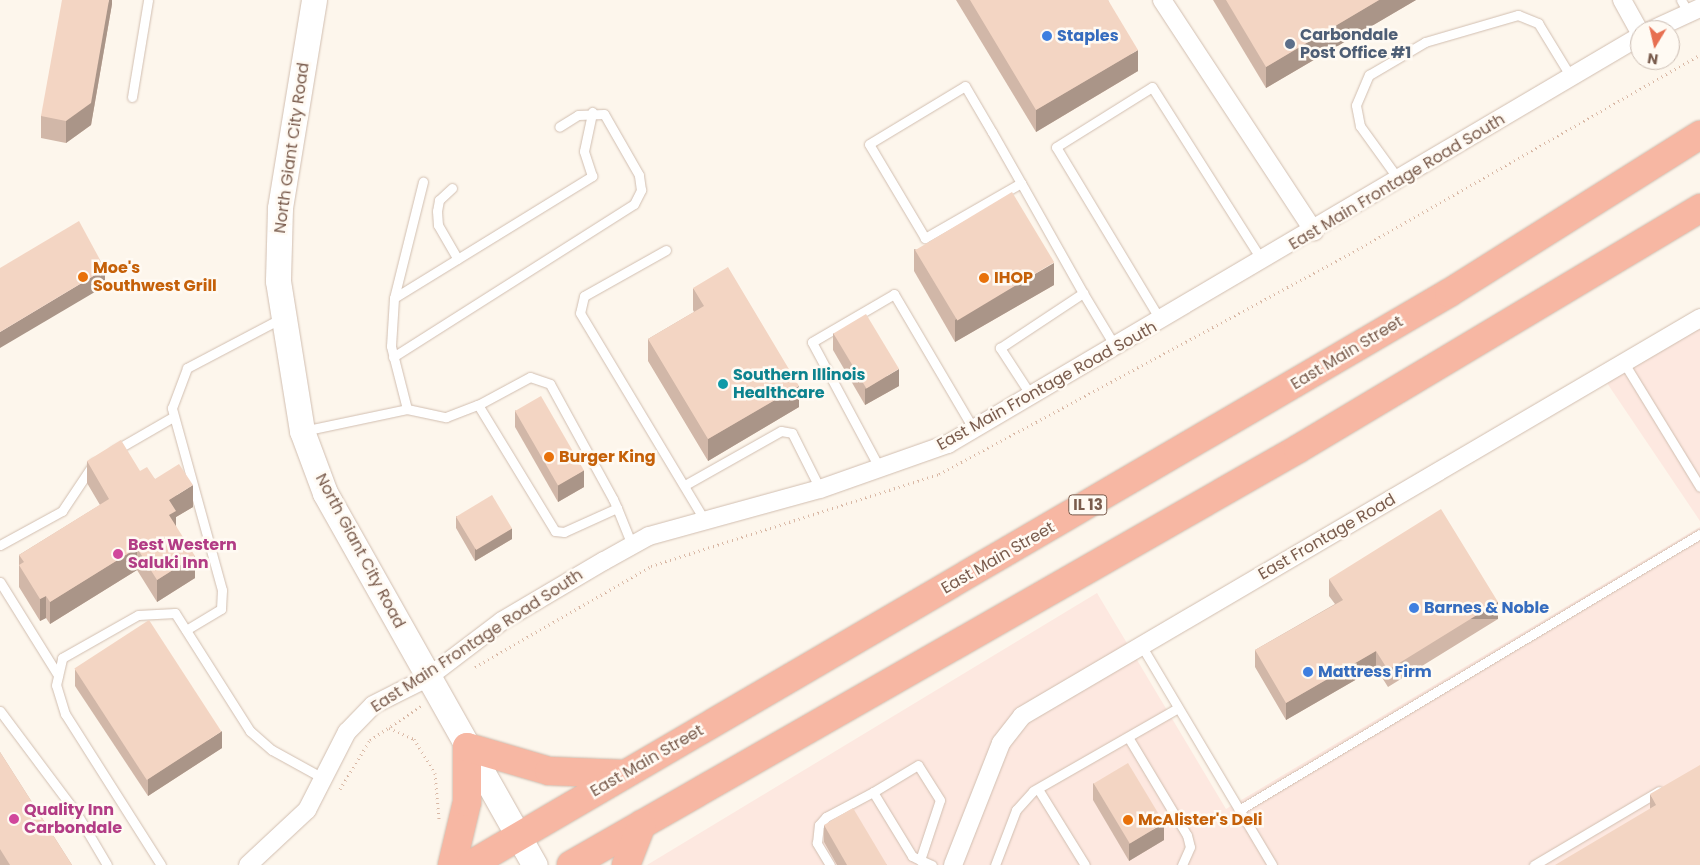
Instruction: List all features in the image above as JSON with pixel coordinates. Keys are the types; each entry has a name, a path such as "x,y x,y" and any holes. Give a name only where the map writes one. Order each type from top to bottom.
{"highway":[{"name":"East Main Street","path":"470,865 1449,293 1700,135"},
{"path":"571,865 1298,450 1700,208"},
{"path":"452,865 467,802 467,747 549,771 626,774"},
{"path":"626,865 642,824"}],"street":[{"name":"North Giant City Road","path":"314,0 280,208 278,280 302,431 325,493 432,686 536,865"},
{"path":"1162,0 1314,231"},
{"path":"1622,0 1633,20"},
{"path":"1669,20 1690,7"},
{"name":"East Main Frontage Road South","path":"248,865 307,810 347,732 373,705 432,686 502,621 649,536 820,489 880,469 974,430 1262,262 1630,42"},
{"name":"East Frontage Road","path":"953,865 983,784 1001,743 1022,716 1700,318"}],"lane":[{"path":"132,97 148,0"},
{"path":"1399,180 1360,126 1356,105 1369,75 1425,42 1518,15 1538,23 1571,77"},
{"path":"1021,183 925,238 869,144 965,86 1021,183 1083,293 1116,348"},
{"path":"1162,321 1056,147 1152,87 1262,262"},
{"path":"394,298 592,176 584,151 592,112"},
{"path":"393,357 634,204 641,190 639,175 604,114 592,112 559,127"},
{"path":"407,409 393,357 394,298 423,182"},
{"path":"452,188 439,200 437,211 438,225 458,259"},
{"path":"666,250 584,296 580,313 706,521"},
{"path":"1032,397 1000,348 1083,293"},
{"path":"880,469 812,342 894,294 974,430"},
{"path":"186,630 221,609 222,590 172,408 187,368 283,318"},
{"path":"1624,363 1700,487"},
{"path":"302,431 407,409 446,417 478,405 530,377 550,384 617,508 632,545"},
{"path":"478,405 555,531 564,532 617,508"},
{"path":"0,546 62,511 91,465 173,417"},
{"path":"684,485 781,431 792,433 820,489"},
{"path":"1239,810 1700,534"},
{"path":"0,582 58,675"},
{"path":"161,865 65,714 56,685 62,658 138,615 175,613 250,731 272,750 324,778"},
{"path":"1141,645 1272,865"},
{"path":"995,865 1016,810 1038,789 1178,708"},
{"path":"0,711 77,814 106,865"},
{"path":"1128,737 1187,835 1190,847 1182,865"},
{"path":"830,865 816,842 819,825 826,816 873,792 918,765 940,800 920,860"},
{"path":"1534,865 1670,784"},
{"path":"1038,789 1085,865"},
{"path":"873,792 912,856 932,865"}],"path":[{"path":"471,670 477,665"},
{"path":"337,794 370,740 388,728 432,686"},
{"path":"388,728 414,738 435,774 442,824"}],"shaded area":[{"path":"1700,327 1700,521 1607,383"},
{"path":"1700,527 1700,865 647,865 1097,593 1226,809"}],"building":[{"path":"62,0 109,0 91,103 66,121 41,116"},
{"name":"Staples","path":"970,0 1108,0 1138,50 1036,110"},
{"path":"1226,0 1379,0 1266,67"},
{"name":"IHOP","path":"1012,192 1054,262 957,320 915,250"},
{"path":"79,221 105,269 0,332 0,268"},
{"name":"Southern Illinois Healthcare","path":"728,267 799,386 708,439 648,339 704,306 693,288"},
{"path":"866,314 899,369 866,388 833,334"},
{"name":"Burger King","path":"541,396 584,470 558,485 515,411"},
{"name":"Best Western Saluki Inn","path":"121,440 140,471 147,467 155,479 179,464 193,485 169,500 176,511 169,515 195,556 157,580 137,548 50,602 46,596 40,599 19,565 24,562 19,555 109,499 87,461"},
{"path":"492,495 512,528 476,550 456,517"},
{"path":"1441,509 1498,602 1388,670 1376,651 1286,703 1255,650 1343,600 1329,579"},
{"path":"149,620 221,732 147,780 74,668"},
{"name":"Quality Inn Carbondale","path":"0,752 72,865 10,865 0,849"},
{"name":"McAlister's Deli","path":"1128,763 1164,823 1130,844 1094,784"},
{"path":"1700,765 1700,865 1555,865 1656,805 1650,794"},
{"path":"853,808 887,865 847,865 824,825"}],"place":[{"name":"Staples","path":"1047,36"},
{"name":"Carbondale Post Office #1","path":"1290,44"},
{"name":"Moe's Southwest Grill","path":"83,277"},
{"name":"IHOP","path":"984,278"},
{"name":"Southern Illinois Healthcare","path":"723,384"},
{"name":"Burger King","path":"549,457"},
{"name":"Best Western Saluki Inn","path":"118,554"},
{"name":"Barnes & Noble","path":"1414,608"},
{"name":"Mattress Firm","path":"1308,672"},
{"name":"Quality Inn Carbondale","path":"14,819"},
{"name":"McAlister's Deli","path":"1128,820"}]}
